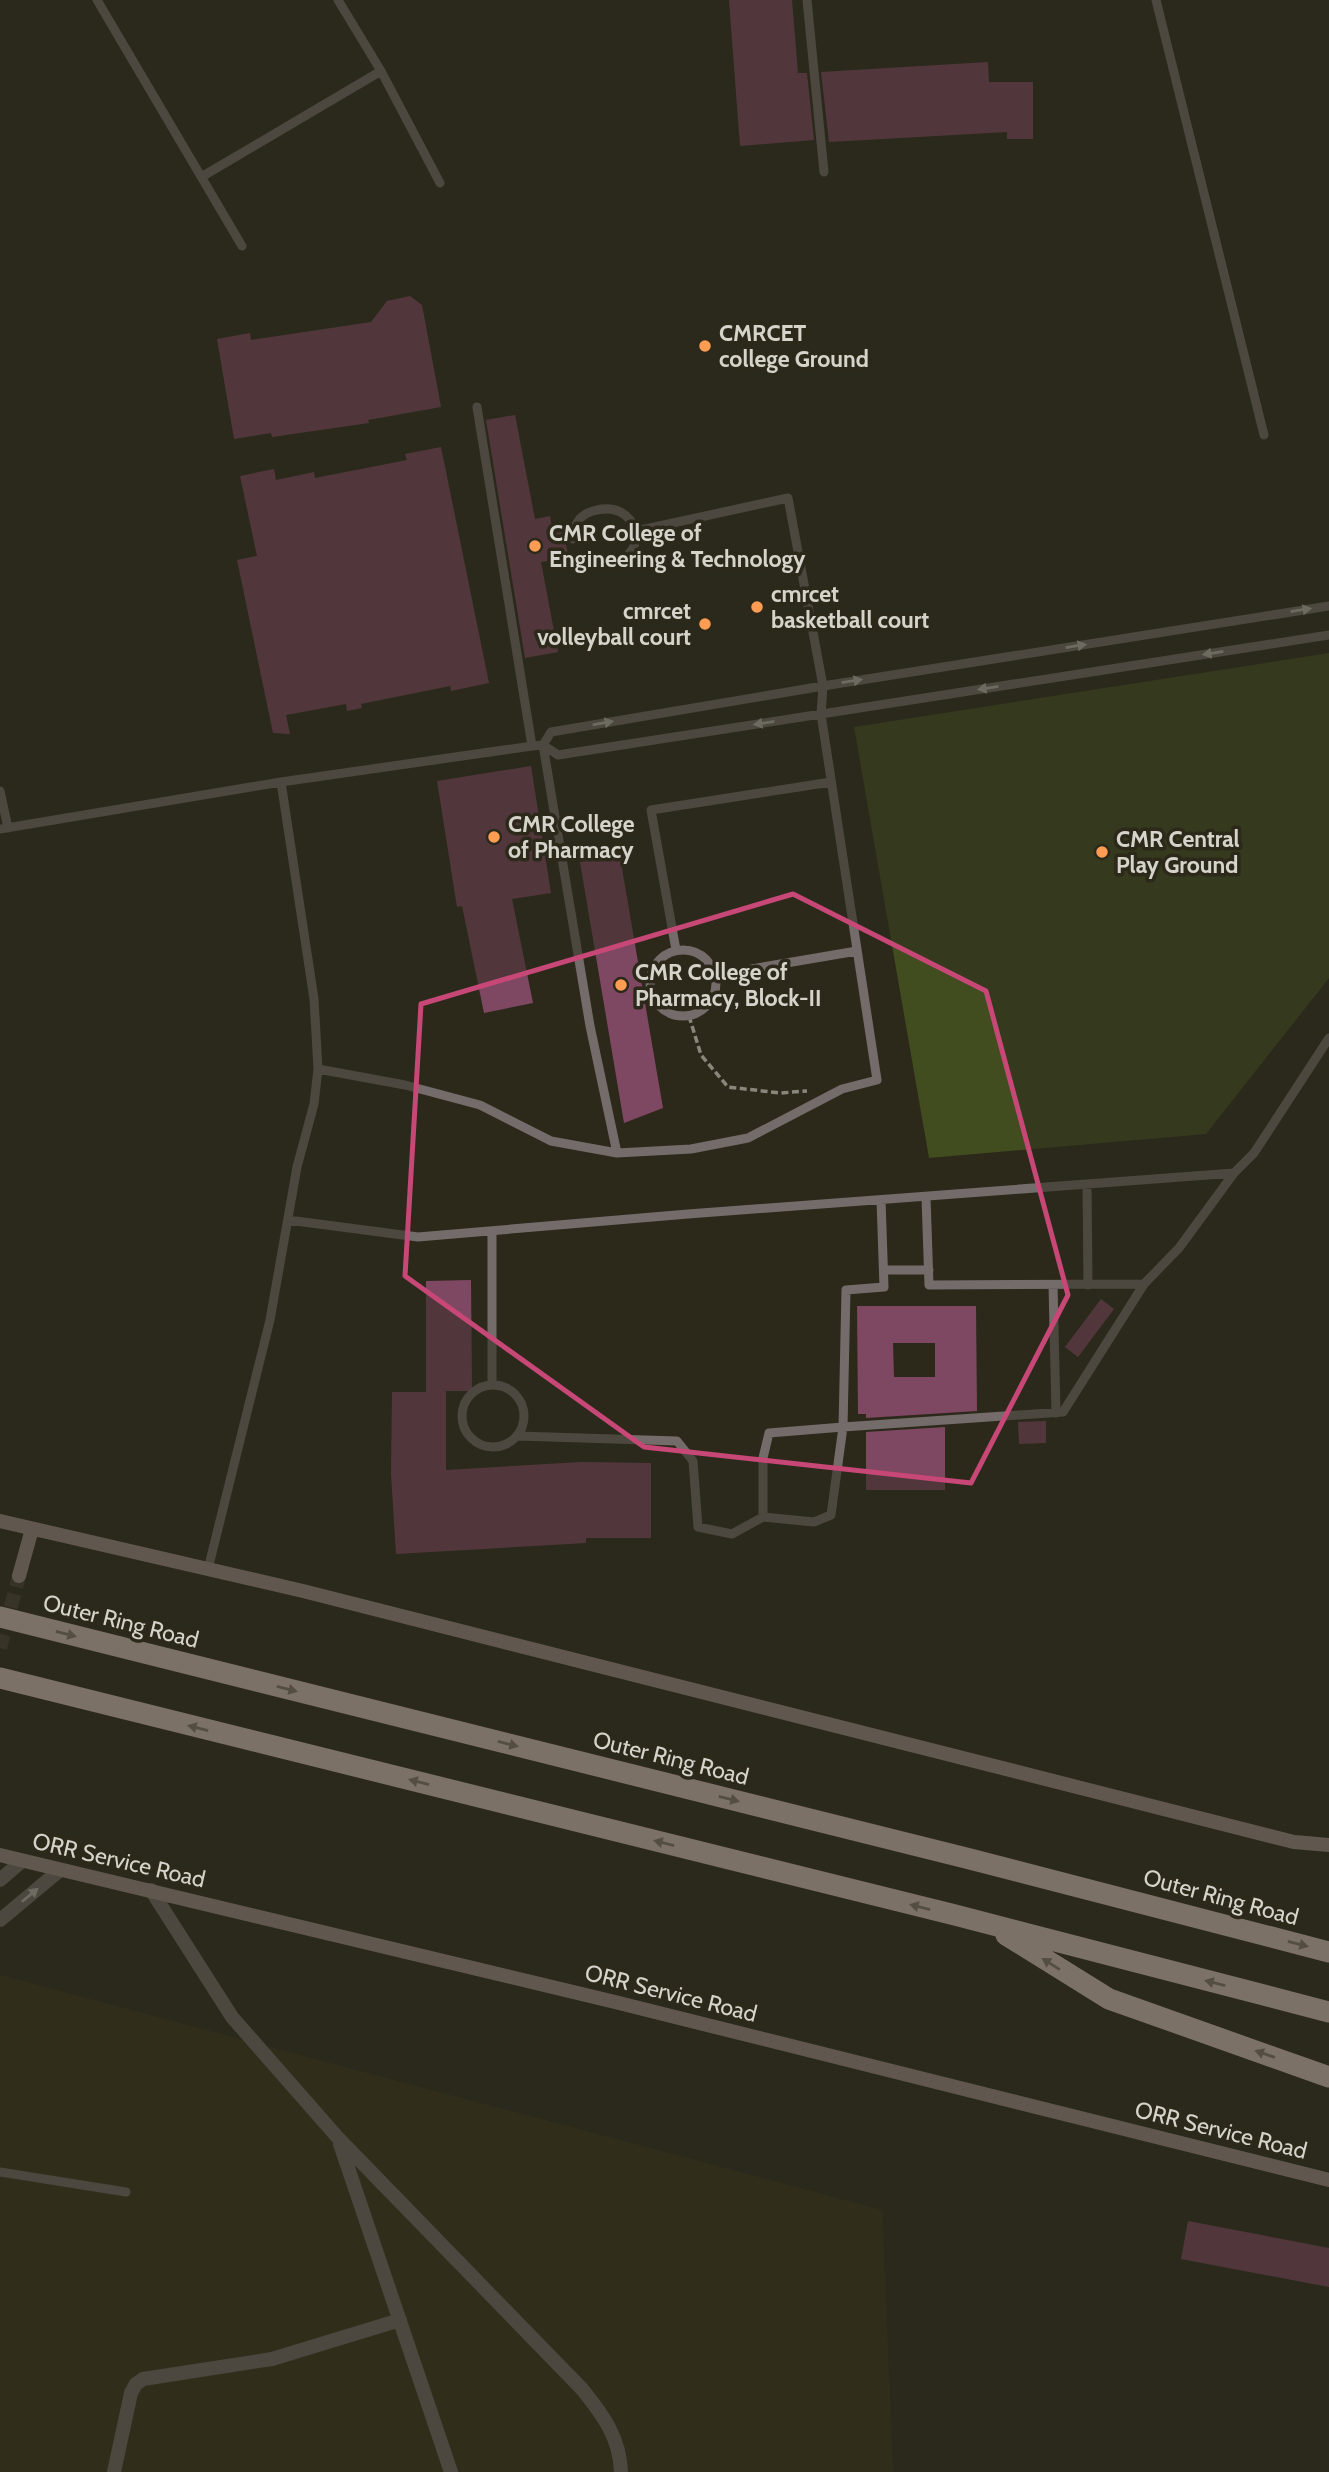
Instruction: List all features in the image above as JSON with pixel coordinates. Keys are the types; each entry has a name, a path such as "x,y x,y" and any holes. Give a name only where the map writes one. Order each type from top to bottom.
{"highway":[{"name":"Outer Ring Road","path":"0,1618 943,1852 1329,1952"},
{"path":"0,1678 1329,2012"},
{"path":"987,1924 1109,1999 1329,2077"}],"main road":[{"path":"0,1521 482,1635 1294,1842 1329,1845"},
{"path":"19,1576 32,1529"},
{"name":"ORR Service Road","path":"0,1855 615,2002 1329,2180"}],"street":[{"path":"0,1880 22,1861"},
{"path":"0,1920 60,1870"},
{"path":"151,1890 232,2017 338,2139 582,2389 605,2417 620,2451 621,2472"},
{"path":"338,2139 452,2472"},
{"path":"114,2472 131,2393 143,2379 272,2359 400,2320"}],"lane":[{"path":"97,0 243,246"},
{"path":"338,0 381,71 440,183"},
{"path":"807,0 824,172"},
{"path":"1156,0 1264,435"},
{"path":"203,176 381,71"},
{"path":"477,407 531,746"},
{"path":"318,1069 405,1085 480,1105 551,1141 617,1153 691,1149 748,1138 842,1089 877,1080 821,714 823,686 788,498 636,531"},
{"path":"573,540 576,523 583,515 605,509 615,509 629,518 636,531 630,553 621,560 598,565 588,563 582,558"},
{"path":"617,1153 590,1026 543,745 551,732 1329,606"},
{"path":"0,791 4,828 281,782 531,746 543,745 558,755 1329,635"},
{"path":"208,1569 270,1320 297,1167 314,1104 318,1069 314,999 281,782"},
{"path":"676,950 651,810 831,782"},
{"path":"676,950 693,951 708,960 716,975 715,993 705,1008 689,1016 672,1014 664,1009 657,1004 650,989 651,972 660,958 676,950"},
{"path":"716,975 857,951"},
{"path":"763,1517 763,1458 769,1433 1063,1412 1144,1284 1179,1248 1234,1173 1254,1153 1329,1038"},
{"path":"288,1220 418,1237 1234,1173"},
{"path":"1087,1185 1088,1285"},
{"path":"926,1198 929,1285 1144,1284"},
{"path":"518,1436 677,1441 693,1461 698,1527 732,1534 763,1517 814,1522 831,1515 844,1427 846,1290 884,1287 881,1200"},
{"path":"492,1232 492,1384"},
{"path":"884,1270 929,1270"},
{"path":"1054,1285 1056,1413"},
{"path":"492,1384 509,1389 522,1402 525,1420 518,1436 503,1447 485,1447 469,1438 461,1422 463,1404 475,1390 492,1384"},
{"path":"0,2172 126,2192"}],"path":[{"path":"689,1016 701,1055 728,1087 780,1093 842,1089"}],"highlighted area":[{"path":"793,894 986,991 1068,1295 971,1483 644,1447 405,1276 421,1004"}],"shaded area":[{"path":"0,1975 882,2210 893,2472 0,2472"}],"green space":[{"name":"CMR Central Play Ground","path":"1329,653 1329,978 1206,1134 929,1158 854,727"}],"building":[{"path":"729,0 792,0 798,73 807,73 814,140 740,146"},
{"path":"988,62 989,82 1033,82 1033,139 1007,139 1007,132 829,142 821,72"},
{"path":"410,296 422,305 441,407 368,420 369,423 272,437 271,433 234,439 217,339 250,333 251,340 371,322 387,301"},
{"name":"CMR College of Engineering & Technology","path":"515,415 535,519 550,516 553,533 563,532 569,558 541,562 558,652 525,658 486,420"},
{"path":"441,447 489,683 451,691 450,686 361,704 362,708 347,711 346,704 286,715 290,734 273,733 237,560 257,556 240,476 274,469 276,480 314,472 315,478 407,460 405,454"},
{"name":"CMR College of Pharmacy","path":"531,766 551,893 512,899 533,1003 484,1013 462,906 457,907 437,781"},
{"name":"CMR College of Pharmacy, Block-II","path":"619,851 663,1108 624,1123 580,862"},
{"path":"471,1280 472,1391 446,1391 446,1470 581,1462 651,1463 651,1538 586,1538 586,1543 396,1554 391,1474 392,1392 426,1392 426,1281"},
{"path":"1101,1299 1114,1309 1078,1357 1065,1347"},
{"path":"857,1306 976,1306 977,1411 866,1418 866,1414 858,1414","holes":["893,1343 935,1343 935,1377 894,1377"]},
{"path":"1046,1421 1046,1443 1019,1444 1018,1422"},
{"path":"945,1427 945,1490 866,1490 866,1432"},
{"path":"1188,2221 1329,2248 1329,2287 1181,2259"}],"tunnel":[{"path":"0,1648 19,1576"}],"place":[{"name":"CMRCET college Ground","path":"705,346"},
{"name":"CMR College of Engineering & Technology","path":"535,546"},
{"name":"cmrcet basketball court","path":"757,607"},
{"name":"cmrcet volleyball court","path":"705,624"},
{"name":"CMR College of Pharmacy","path":"494,837"},
{"name":"CMR Central Play Ground","path":"1102,852"},
{"name":"CMR College of Pharmacy, Block-II","path":"621,985"}]}
